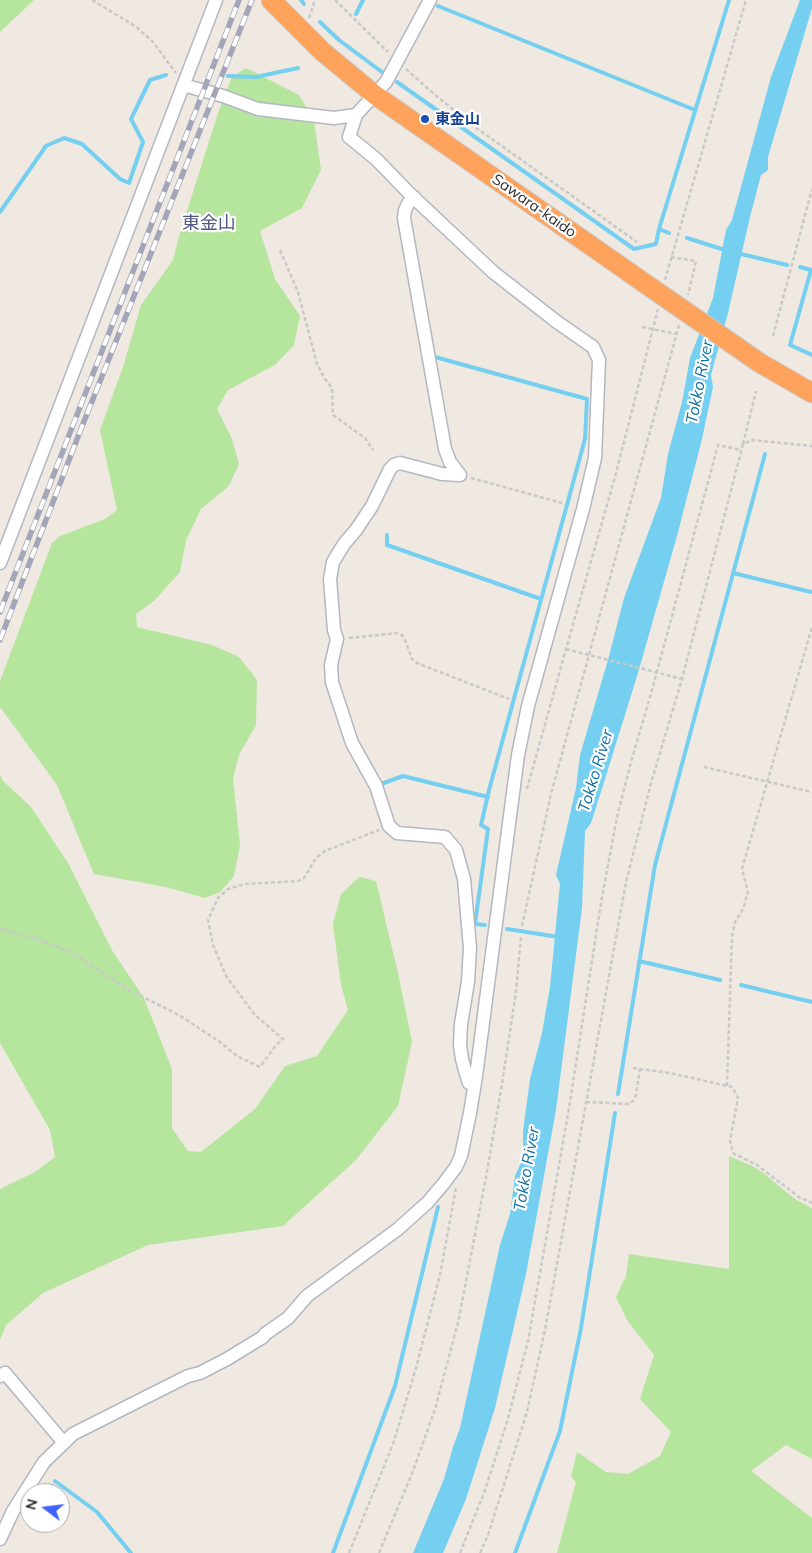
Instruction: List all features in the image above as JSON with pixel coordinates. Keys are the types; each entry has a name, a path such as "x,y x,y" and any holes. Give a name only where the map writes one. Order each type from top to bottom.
{"highway":[{"name":"Sawara-kaido","path":"271,0 323,52 375,95 760,363 812,393"}],"street":[{"path":"0,563 216,0"},
{"path":"0,1539 13,1511 44,1462 73,1434 188,1376 200,1373 263,1337 288,1318 307,1296 398,1229 428,1202 456,1167 461,1156 474,1085 518,755 528,706 583,509 594,458 599,360 593,347 557,322 493,272 376,160 349,137 356,115 386,82 430,0"},
{"path":"183,85 223,96 258,109 334,118 356,115"},
{"path":"414,197 405,210 404,218 446,449 450,462 460,475"},
{"path":"460,475 442,474 400,463 390,468 372,506 333,562 330,579 334,630 337,639 331,665 332,682 352,743 376,786 389,826 397,833 445,837 456,850 464,879 470,948 468,982 461,1024 460,1044 469,1083 474,1085"},
{"path":"0,1376 5,1374 64,1443"}],"path":[{"path":"92,0 135,26 146,36 176,72 183,85"},
{"path":"335,0 398,62 434,94 475,126 638,242"},
{"path":"527,789 615,477 656,314 659,293 671,258 746,0"},
{"path":"773,336 812,189"},
{"path":"280,250 298,292 317,364 332,388 333,415 365,438 373,450"},
{"path":"671,258 696,261 687,298"},
{"path":"522,926 551,794 679,325"},
{"path":"642,327 677,334"},
{"path":"480,1553 488,1535 528,1412 545,1330 626,882 682,679 756,391"},
{"path":"743,444 752,440 812,446"},
{"path":"460,1553 484,1493 507,1422 528,1341 617,817 718,445 741,450"},
{"path":"460,475 562,503"},
{"path":"727,1086 733,928 747,899 748,892 742,869 812,628"},
{"path":"337,639 402,635 412,659 417,663 509,699"},
{"path":"566,649 682,679"},
{"path":"704,767 812,792"},
{"path":"0,928 44,941 72,953 129,990 179,1015 220,1042 236,1056 260,1067 276,1045 283,1039 255,1015 226,976 213,945 208,920 218,898 228,890 245,884 298,881 304,878 316,858 325,851 389,826"},
{"path":"379,1553 413,1471 434,1409 458,1323 502,1084 516,992 521,936"},
{"path":"633,1068 670,1073 732,1087 738,1098 730,1141 733,1153 757,1165 799,1197 812,1202"},
{"path":"586,1102 630,1104 636,1095 640,1070"},
{"path":"349,1553 393,1444 416,1368 440,1275 458,1175 456,1167"}],"green space":[{"path":"0,0 34,0 0,32"},
{"path":"246,68 299,95 314,120 321,170 302,208 260,231 275,279 300,316 294,345 275,365 228,390 217,409 232,439 239,464 229,486 201,509 186,540 180,572 154,601 136,614 137,627 212,645 239,657 257,680 256,725 239,755 233,778 240,845 234,876 220,892 205,898 166,887 94,874 57,785 0,707 0,681 52,543 60,536 105,519 117,510 100,430 123,367 141,305 173,260 219,110 232,77"},
{"path":"0,775 3,781 31,807 68,863 113,952 144,998 172,1069 172,1128 188,1151 201,1152 255,1109 285,1066 317,1056 348,1010 341,985 333,924 341,894 359,877 376,881 412,1042 398,1106 356,1160 283,1226 148,1245 43,1293 6,1325 0,1340 0,1189 35,1172 55,1157 50,1130 0,1043"},
{"path":"729,1156 762,1172 795,1199 812,1208 812,1459 786,1445 751,1471 812,1518 812,1553 557,1553 576,1482 571,1477 577,1452 606,1472 628,1474 660,1456 671,1432 640,1399 654,1355 627,1320 616,1297 626,1276 629,1254 729,1269"}],"water":[{"name":"Tokko River","path":"800,0 812,0 812,8 768,157 768,170 761,175 750,217 728,313 711,375 713,387 702,439 677,536 638,673 600,795 591,823 585,831 582,908 556,1110 526,1274 495,1408 466,1499 443,1553 413,1553 444,1479 460,1428 500,1245 510,1214 515,1176 523,1158 523,1131 530,1079 542,1033 550,987 560,884 556,875 576,788 580,755 624,598 661,498 668,454 682,402 690,358 713,298 726,230 732,220 771,77"}],"waterway":[{"path":"301,0 304,4"},
{"path":"356,14 363,0"},
{"path":"659,229 729,0"},
{"path":"438,6 695,110"},
{"path":"320,22 339,40 382,72"},
{"path":"228,76 256,77 298,68"},
{"path":"0,212 46,146 64,138 82,144 120,179 129,183 143,142 131,119 150,80 166,75"},
{"path":"397,82 634,249 656,244 659,229 669,233"},
{"path":"687,238 725,250"},
{"path":"737,253 787,265"},
{"path":"800,267 811,270 790,345 812,355"},
{"path":"435,357 587,399 585,439 481,825 488,829 475,924 485,925"},
{"path":"618,1094 655,865 765,454"},
{"path":"387,535 387,545 541,599"},
{"path":"733,573 811,592"},
{"path":"381,784 403,776 488,797"},
{"path":"507,929 559,937"},
{"path":"639,961 720,980"},
{"path":"741,985 812,1002"},
{"path":"515,1553 560,1431 581,1328 615,1113"},
{"path":"333,1553 395,1386 438,1207"},
{"path":"55,1481 97,1512 131,1553"}],"railway":[{"path":"0,612 239,0"},
{"path":"0,640 79,434 252,0"}],"place":[{"name":"東金山","path":"425,119"}],"district":[{"name":"東金山","path":"209,224"}]}
